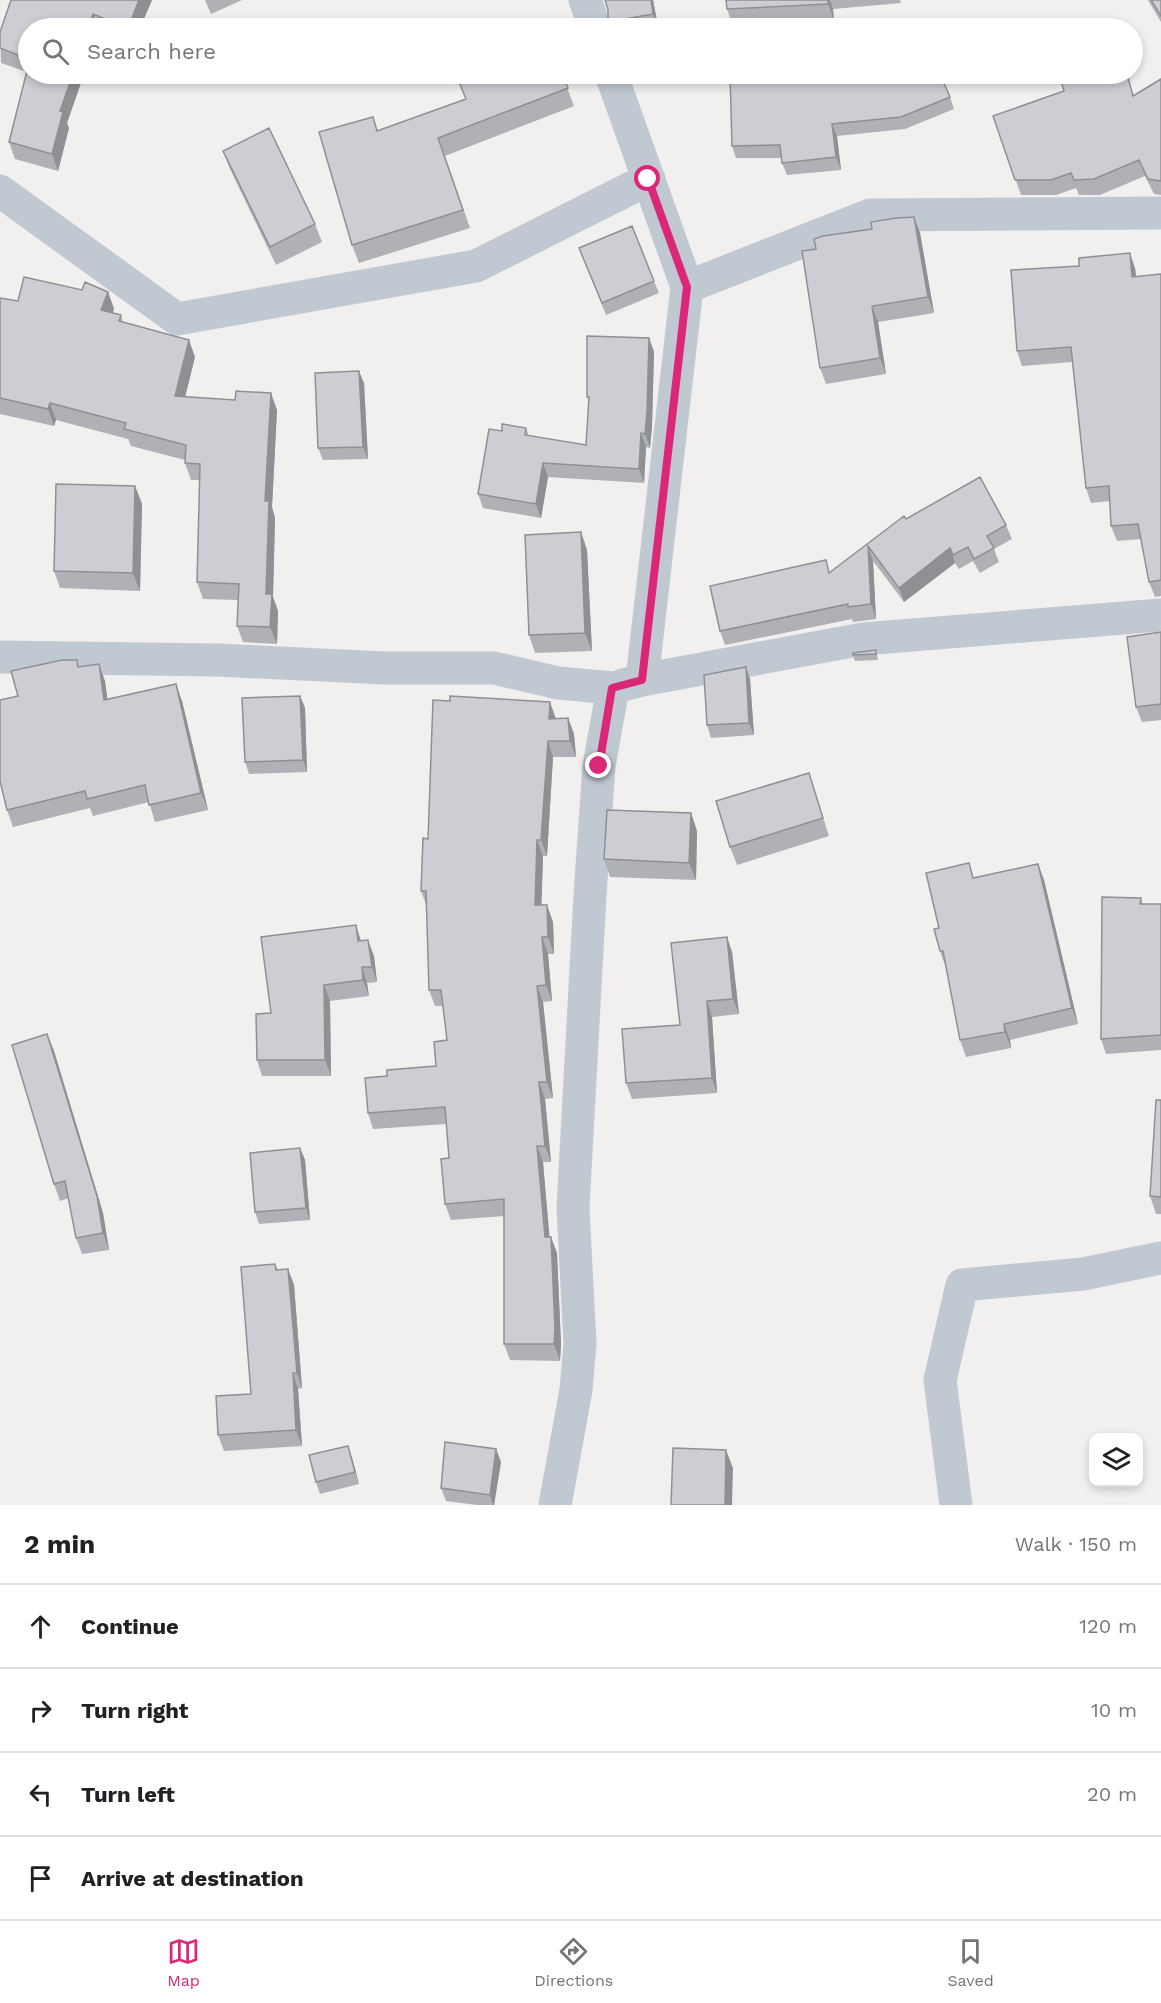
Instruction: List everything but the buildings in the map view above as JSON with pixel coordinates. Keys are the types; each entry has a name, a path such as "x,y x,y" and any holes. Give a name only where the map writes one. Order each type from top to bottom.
{"street":[{"path":"585,0 591,18"},
{"path":"555,1505 576,1390 580,1344 573,1208 599,766 627,684 687,287 615,84"},
{"path":"0,191 177,319 476,266 648,179"},
{"path":"687,287 870,215 1161,213"},
{"path":"0,657 217,660 385,668 494,668 558,682 627,684 863,639 1161,615"},
{"path":"956,1505 940,1380 962,1285 1083,1274 1161,1258"}],"route":[{"path":"599,766 612,688 642,680 687,287 648,179"}]}
